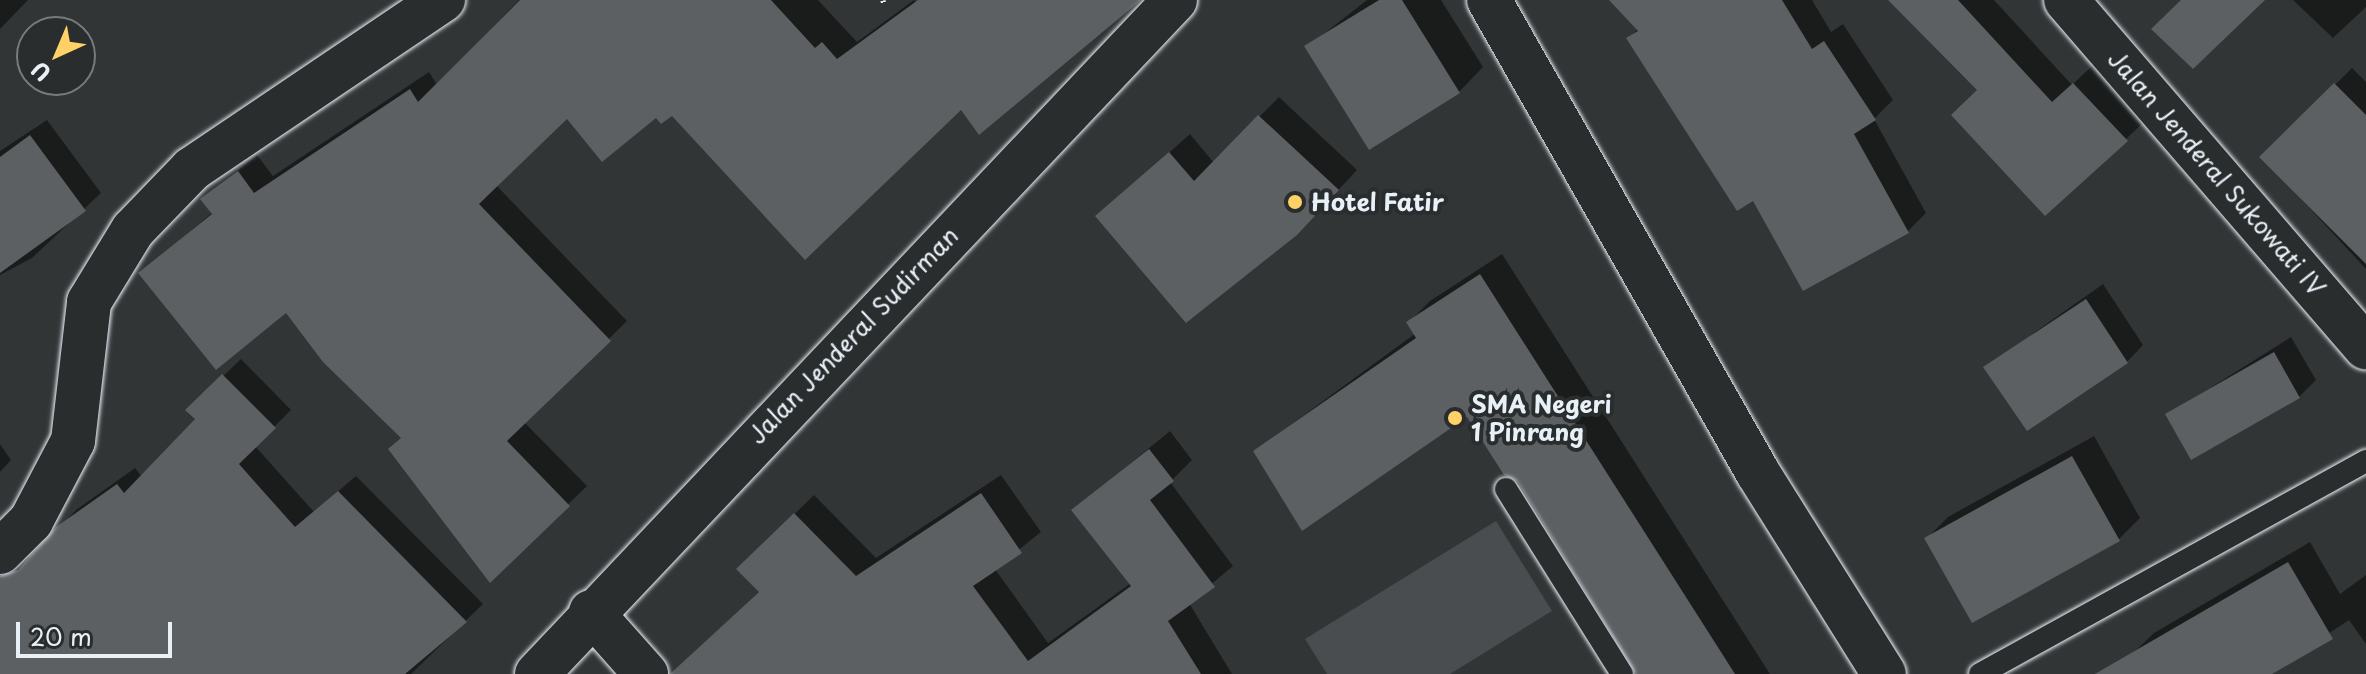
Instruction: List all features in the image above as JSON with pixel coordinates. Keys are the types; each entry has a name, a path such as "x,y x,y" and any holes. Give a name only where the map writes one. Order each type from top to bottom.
{"main road":[{"path":"0,552 31,521 73,441 89,302 133,230 192,169 443,0"},
{"name":"Jalan Jenderal Sudirman","path":"537,674 591,612 1175,0"},
{"path":"1489,0 1758,473 1884,674"},
{"name":"Jalan Jenderal Sukowati IV","path":"2066,0 2366,348"},
{"path":"591,612 646,674"}],"lane":[{"path":"1980,674 2366,461"},
{"path":"1506,489 1622,674"}],"shaded area":[{"path":"1496,521 1552,611 1450,674 1327,674 1305,639"}],"building":[{"path":"520,0 771,0 815,48 822,42 837,59 918,0 1141,0 979,135 961,110 805,260 672,116 661,124 656,118 602,162 567,119 479,204 611,341 507,441 570,506 490,583 388,449 401,438 323,362 286,313 216,370 138,273 212,214 200,199 238,171 254,193 410,89 418,102"},
{"path":"1379,0 1402,0 1460,93 1369,150 1304,46"},
{"path":"1609,0 1782,0 1812,49 1824,41 1876,120 1854,134 1909,233 1803,291 1753,201 1737,211 1626,38 1638,31"},
{"path":"1888,0 1958,0 2052,102 2073,83 2128,141 2045,216 1951,115 1977,90"},
{"path":"2181,0 2265,0 2193,69 2151,29"},
{"path":"2334,83 2366,115 2366,264 2259,157"},
{"path":"1258,115 1339,190 1297,235 1186,323 1095,216 1169,152 1194,181"},
{"path":"30,135 86,211 0,273 0,157"},
{"path":"1480,274 1735,674 1636,674 1518,482 1504,475 1467,417 1302,531 1253,451 1416,338 1406,322"},
{"path":"2086,299 2128,363 2027,431 1983,367"},
{"path":"2274,352 2300,398 2191,460 2165,414"},
{"path":"222,374 276,428 239,464 295,527 338,491 467,622 405,674 0,674 0,576 18,570 56,527 117,484 124,493 195,419 185,410"},
{"path":"1149,449 1174,481 1150,500 1215,587 1168,621 1201,674 670,674 759,592 736,569 794,513 856,576 981,493 1022,553 973,586 1028,661 1131,586 1071,510"},
{"path":"2072,456 2120,541 1972,623 1924,538"},
{"path":"2288,562 2333,639 2272,674 2095,674"}],"place":[{"name":"Hotel Fatir","path":"1295,202"},
{"name":"SMA Negeri 1 Pinrang","path":"1455,418"}]}
